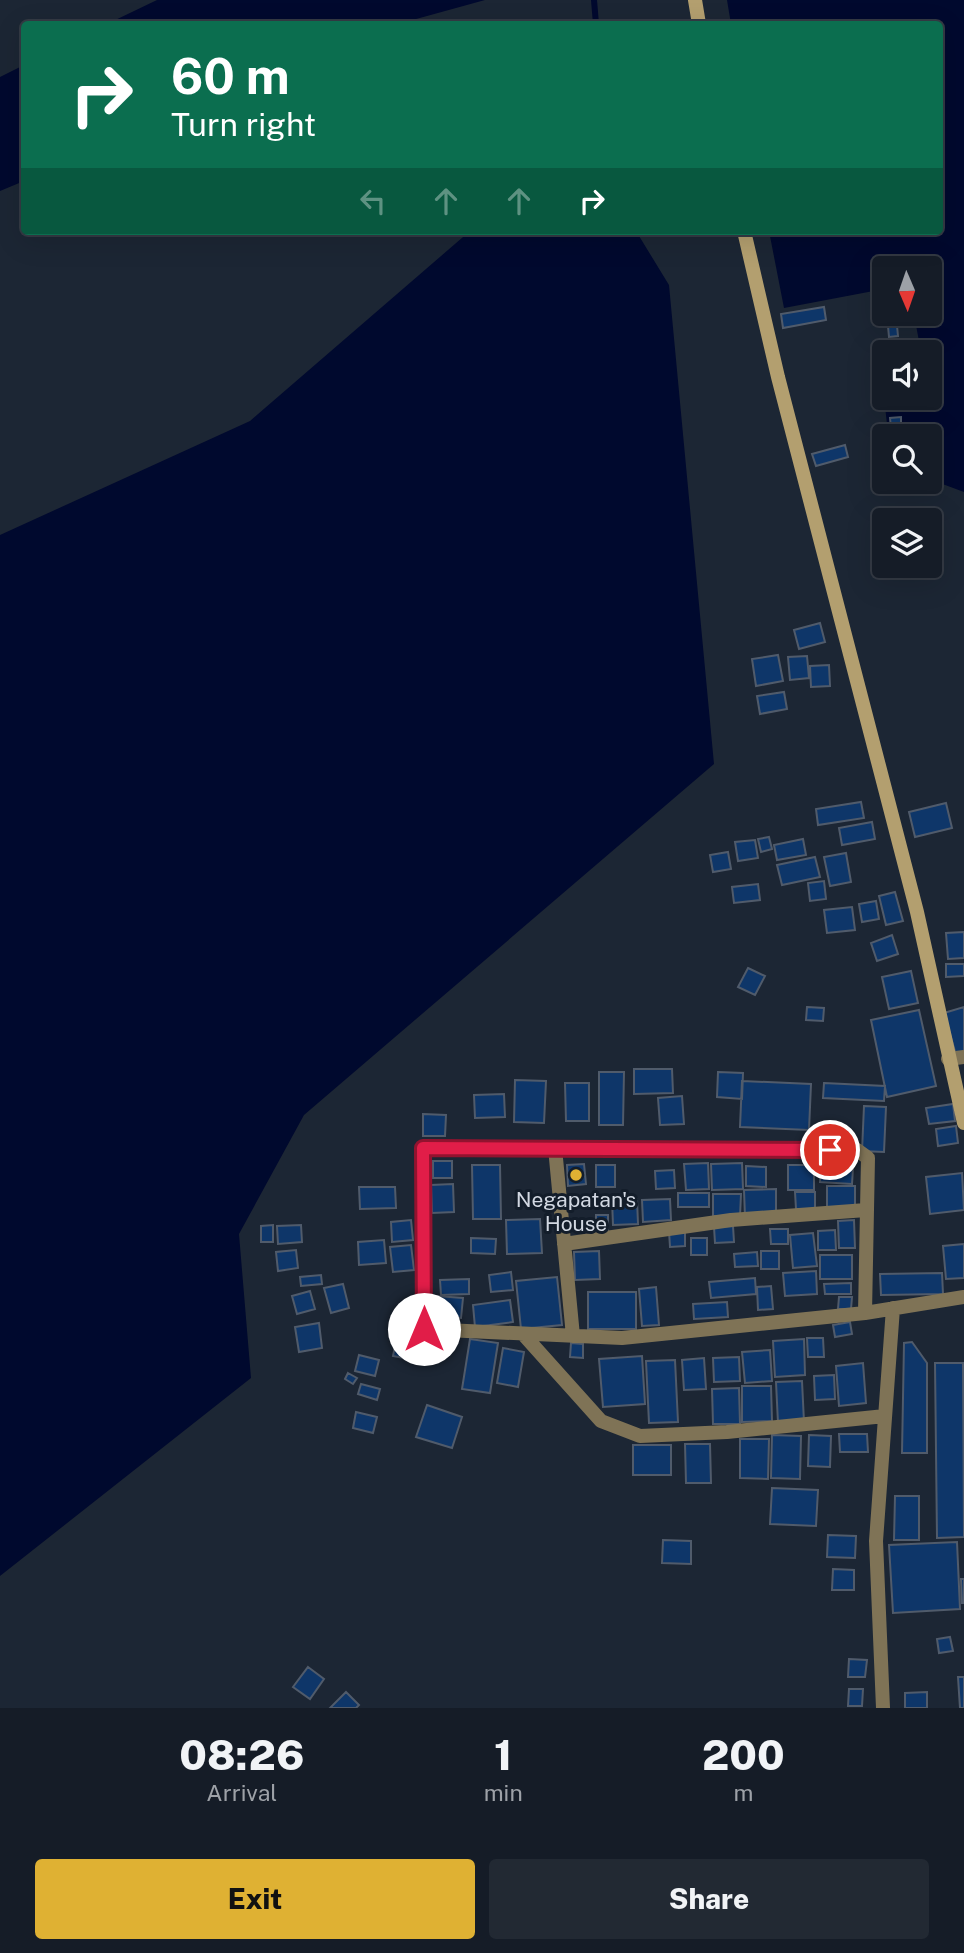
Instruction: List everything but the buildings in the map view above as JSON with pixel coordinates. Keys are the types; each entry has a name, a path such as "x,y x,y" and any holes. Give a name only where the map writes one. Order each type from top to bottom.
{"main road":[{"path":"695,0 698,21"},
{"path":"745,235 778,377 917,912 964,1123"}],"street":[{"path":"948,1059 964,1057"},
{"path":"865,1313 868,1158 857,1150 423,1148 424,1329 622,1338 865,1313 964,1297"},
{"path":"555,1148 573,1336"},
{"path":"564,1244 730,1220 866,1210"},
{"path":"883,1708 876,1541 893,1308"},
{"path":"523,1334 601,1421 640,1436 727,1432 885,1416"}],"water":[{"path":"157,0 485,0 409,21 113,21"},
{"path":"727,0 964,0 964,492 942,484 942,424 887,424 885,410 942,410 942,340 919,340 916,326 942,326 942,256 872,256 872,291 784,308 770,235 943,235 943,21 730,21"},
{"path":"21,66 21,182 0,191 0,77"},
{"path":"465,235 638,235 669,285 714,764 304,1115 239,1234 251,1378 0,1576 0,535 250,421"}],"waterway":[{"path":"594,0 596,21"}],"place":[{"name":"Negapatan's House","path":"576,1175"}],"route":[{"path":"424,1329 423,1148 830,1150"}]}
